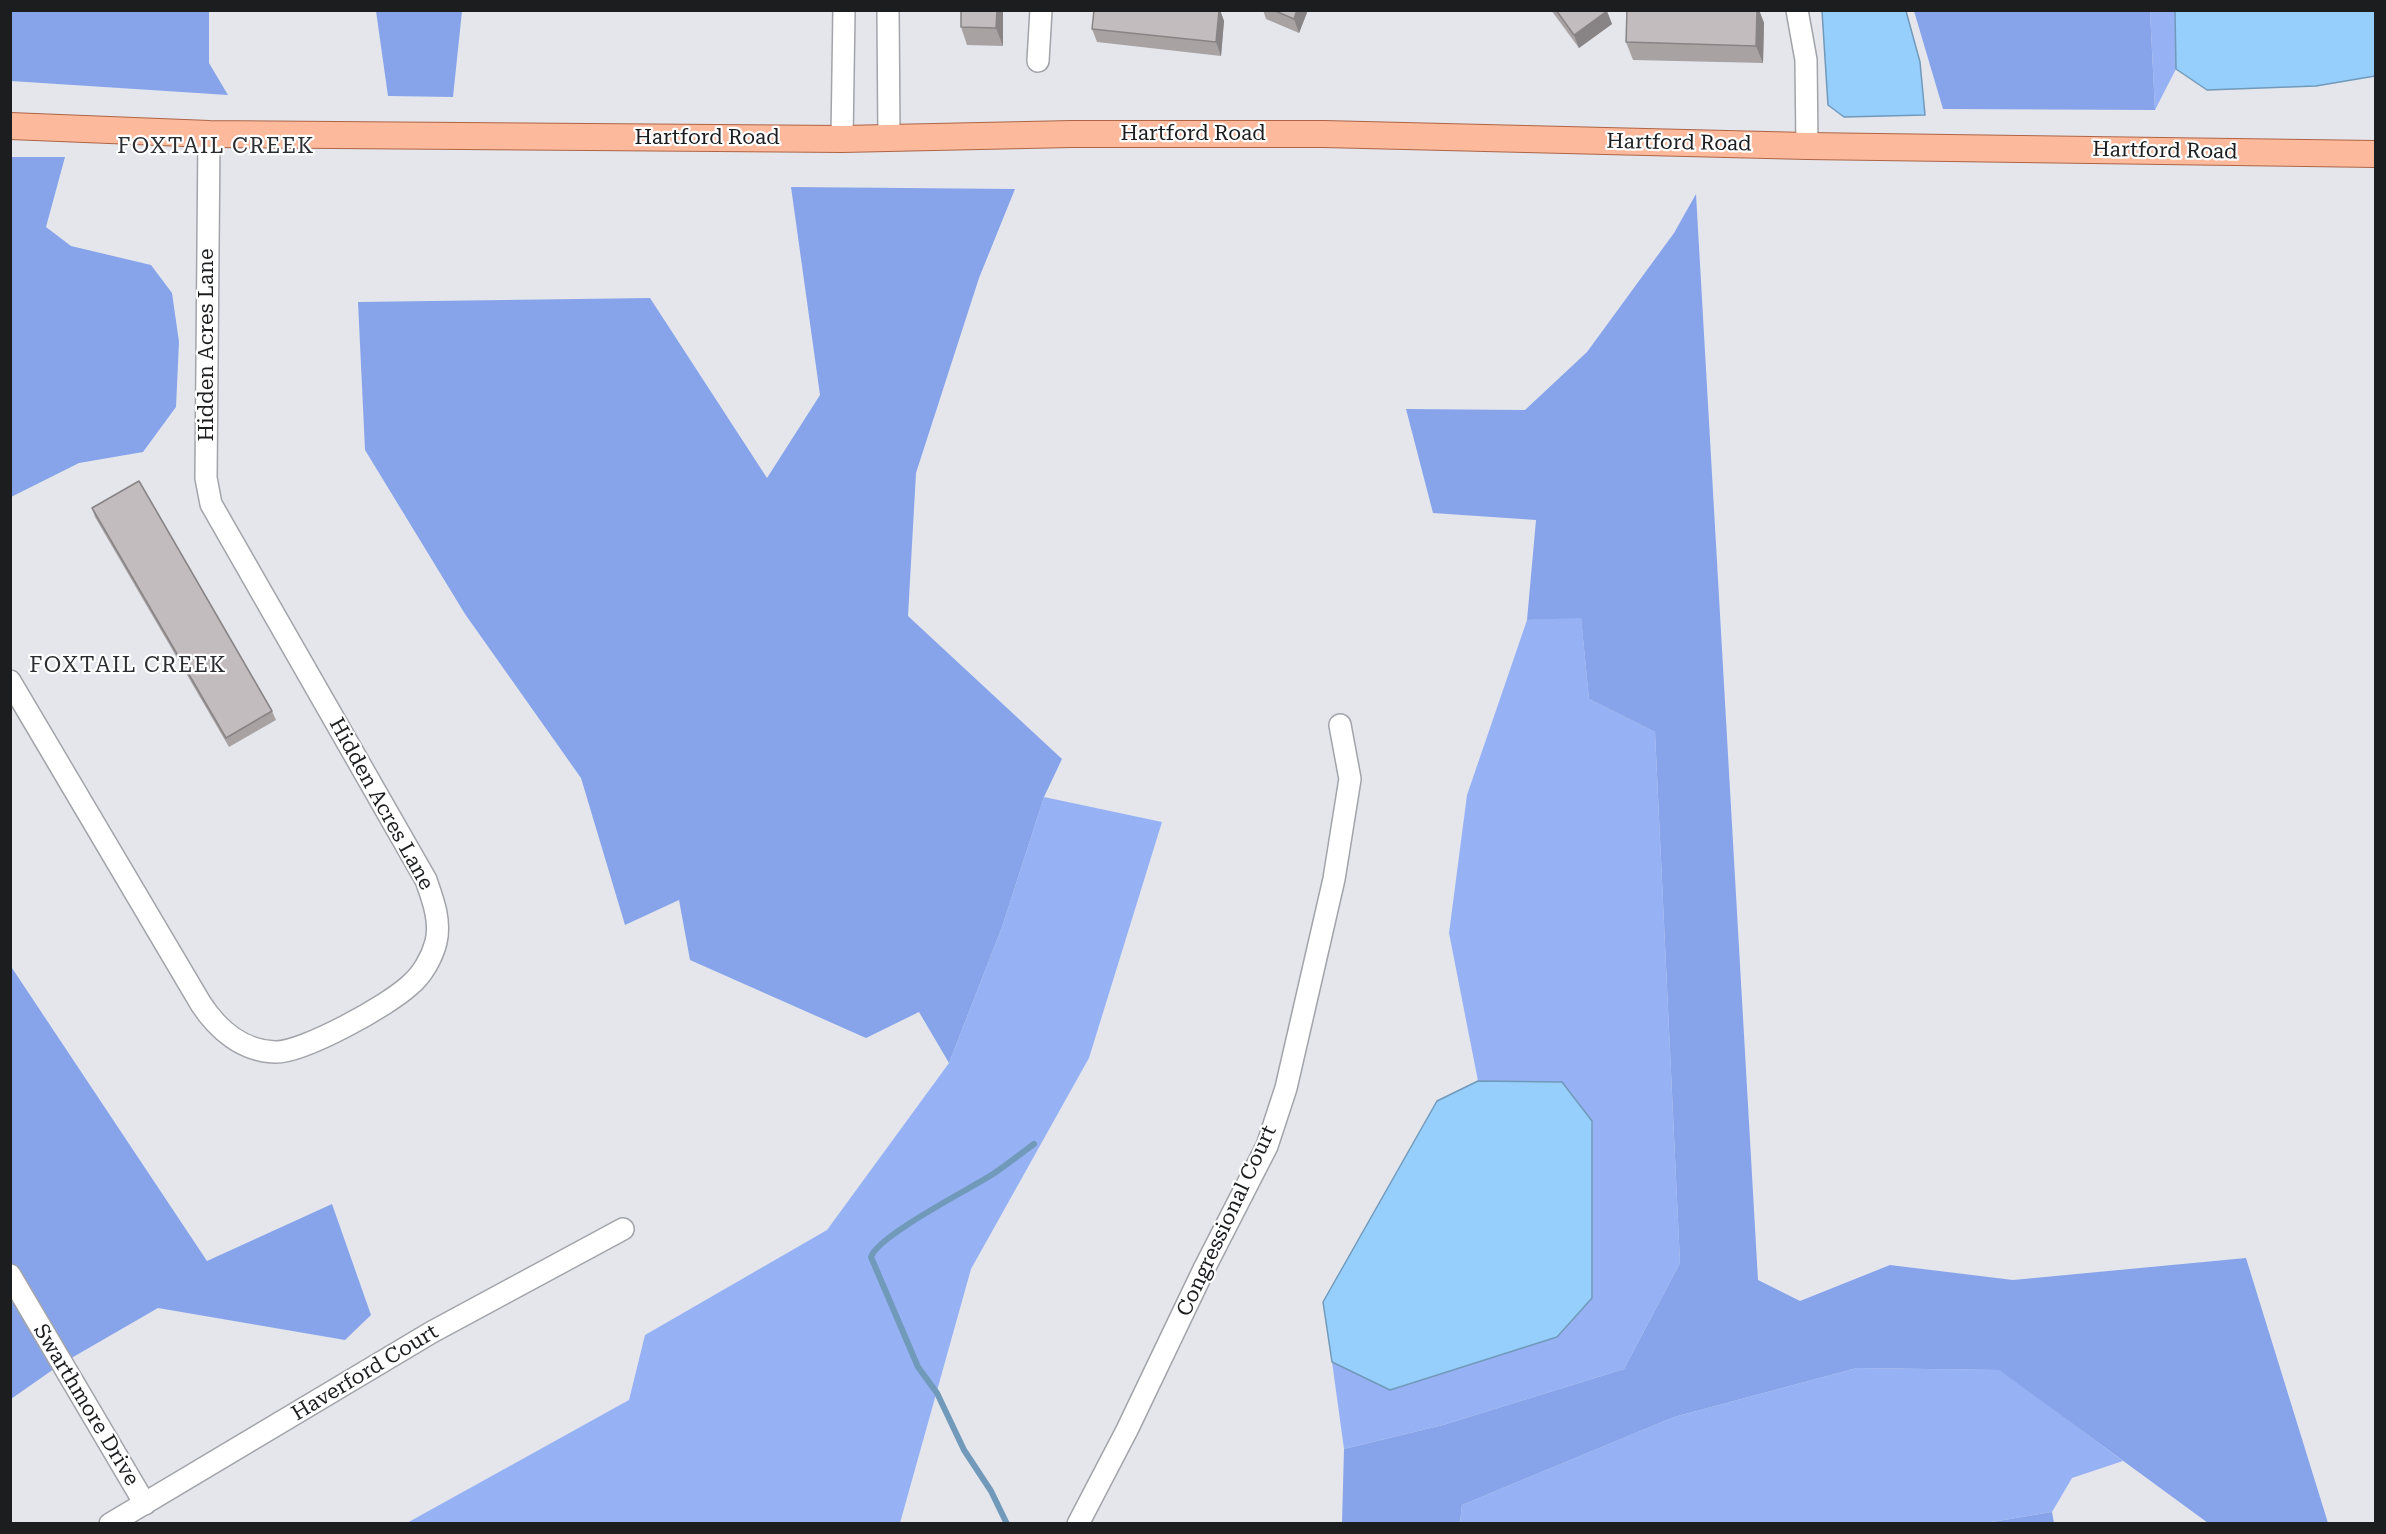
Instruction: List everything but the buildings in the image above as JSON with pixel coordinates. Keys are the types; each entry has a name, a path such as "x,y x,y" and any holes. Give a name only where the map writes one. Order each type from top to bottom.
{"main road":[{"name":"Hartford Road","path":"10,126 209,134 842,139 1072,134 1324,134 1807,146 2376,154"}],"street":[{"path":"842,139 844,10"},
{"path":"888,10 889,138"},
{"path":"1038,61 1041,10"},
{"path":"1797,10 1806,60 1807,146"},
{"name":"Hidden Acres Lane","path":"10,681 201,1005 212,1022 226,1034 241,1043 263,1051 293,1050 313,1043 399,994 422,970 436,941 438,920 426,880 211,504 206,478 209,134"},
{"name":"Congressional Court","path":"1078,1524 1267,1146 1286,1088 1334,879 1350,780 1340,725"},
{"name":"Haverford Court","path":"110,1524 432,1332 623,1229"},
{"name":"Swarthmore Drive","path":"10,1275 145,1504"}],"shaded area":[{"path":"10,11 209,11 209,63 228,95 11,81"},
{"path":"376,11 462,11 453,97 388,96"},
{"path":"1822,11 1906,11 1920,62 1925,115 1844,117 1828,105"},
{"path":"1914,11 2150,11 2155,110 1943,109"},
{"path":"2150,11 2175,11 2176,69 2155,110"},
{"path":"2175,11 2375,11 2375,76 2316,86 2207,90 2176,69"},
{"path":"11,157 65,157 46,227 71,246 151,265 172,293 179,342 176,407 143,452 79,463 11,497"},
{"path":"791,187 1015,189 979,278 916,473 908,616 1062,759 1044,797 1002,927 949,1063 919,1012 866,1038 690,960 679,900 625,925 581,778 465,614 365,450 358,302 650,298 767,478 820,395"},
{"path":"1696,194 1758,1280 1800,1301 1890,1265 2013,1280 2246,1258 2328,1523 2208,1523 1999,1370 1857,1368 1674,1417 1462,1505 1460,1523 1342,1523 1344,1449 1443,1425 1624,1369 1680,1263 1655,732 1589,699 1581,618 1527,620 1536,520 1433,513 1406,409 1525,410 1587,352 1674,233"},
{"path":"1581,617 1589,699 1655,732 1680,1263 1624,1369 1443,1425 1344,1449 1332,1362 1390,1390 1562,1082 1478,1081 1449,933 1467,795 1527,620"},
{"path":"1044,797 1162,822 1089,1058 971,1269 900,1523 405,1524 629,1400 645,1335 827,1230 949,1063 1002,927"},
{"path":"10,965 207,1261 332,1204 371,1315 345,1340 158,1308 61,1364 11,1399"},
{"path":"1478,1081 1562,1082 1592,1121 1592,1298 1557,1337 1390,1390 1332,1362 1323,1302 1437,1101"},
{"path":"1857,1368 2000,1370 2123,1461 2072,1478 2052,1512 1986,1523 1460,1524 1462,1505 1674,1417"},
{"path":"2052,1512 2054,1523 1986,1523"}],"waterway":[{"path":"1007,1524 991,1491 964,1450 937,1393 918,1367 871,1257 889,1237 906,1225 993,1174 1034,1144"}],"district":[{"name":"FOXTAIL CREEK","path":"216,147"},
{"name":"FOXTAIL CREEK","path":"128,666"}]}
